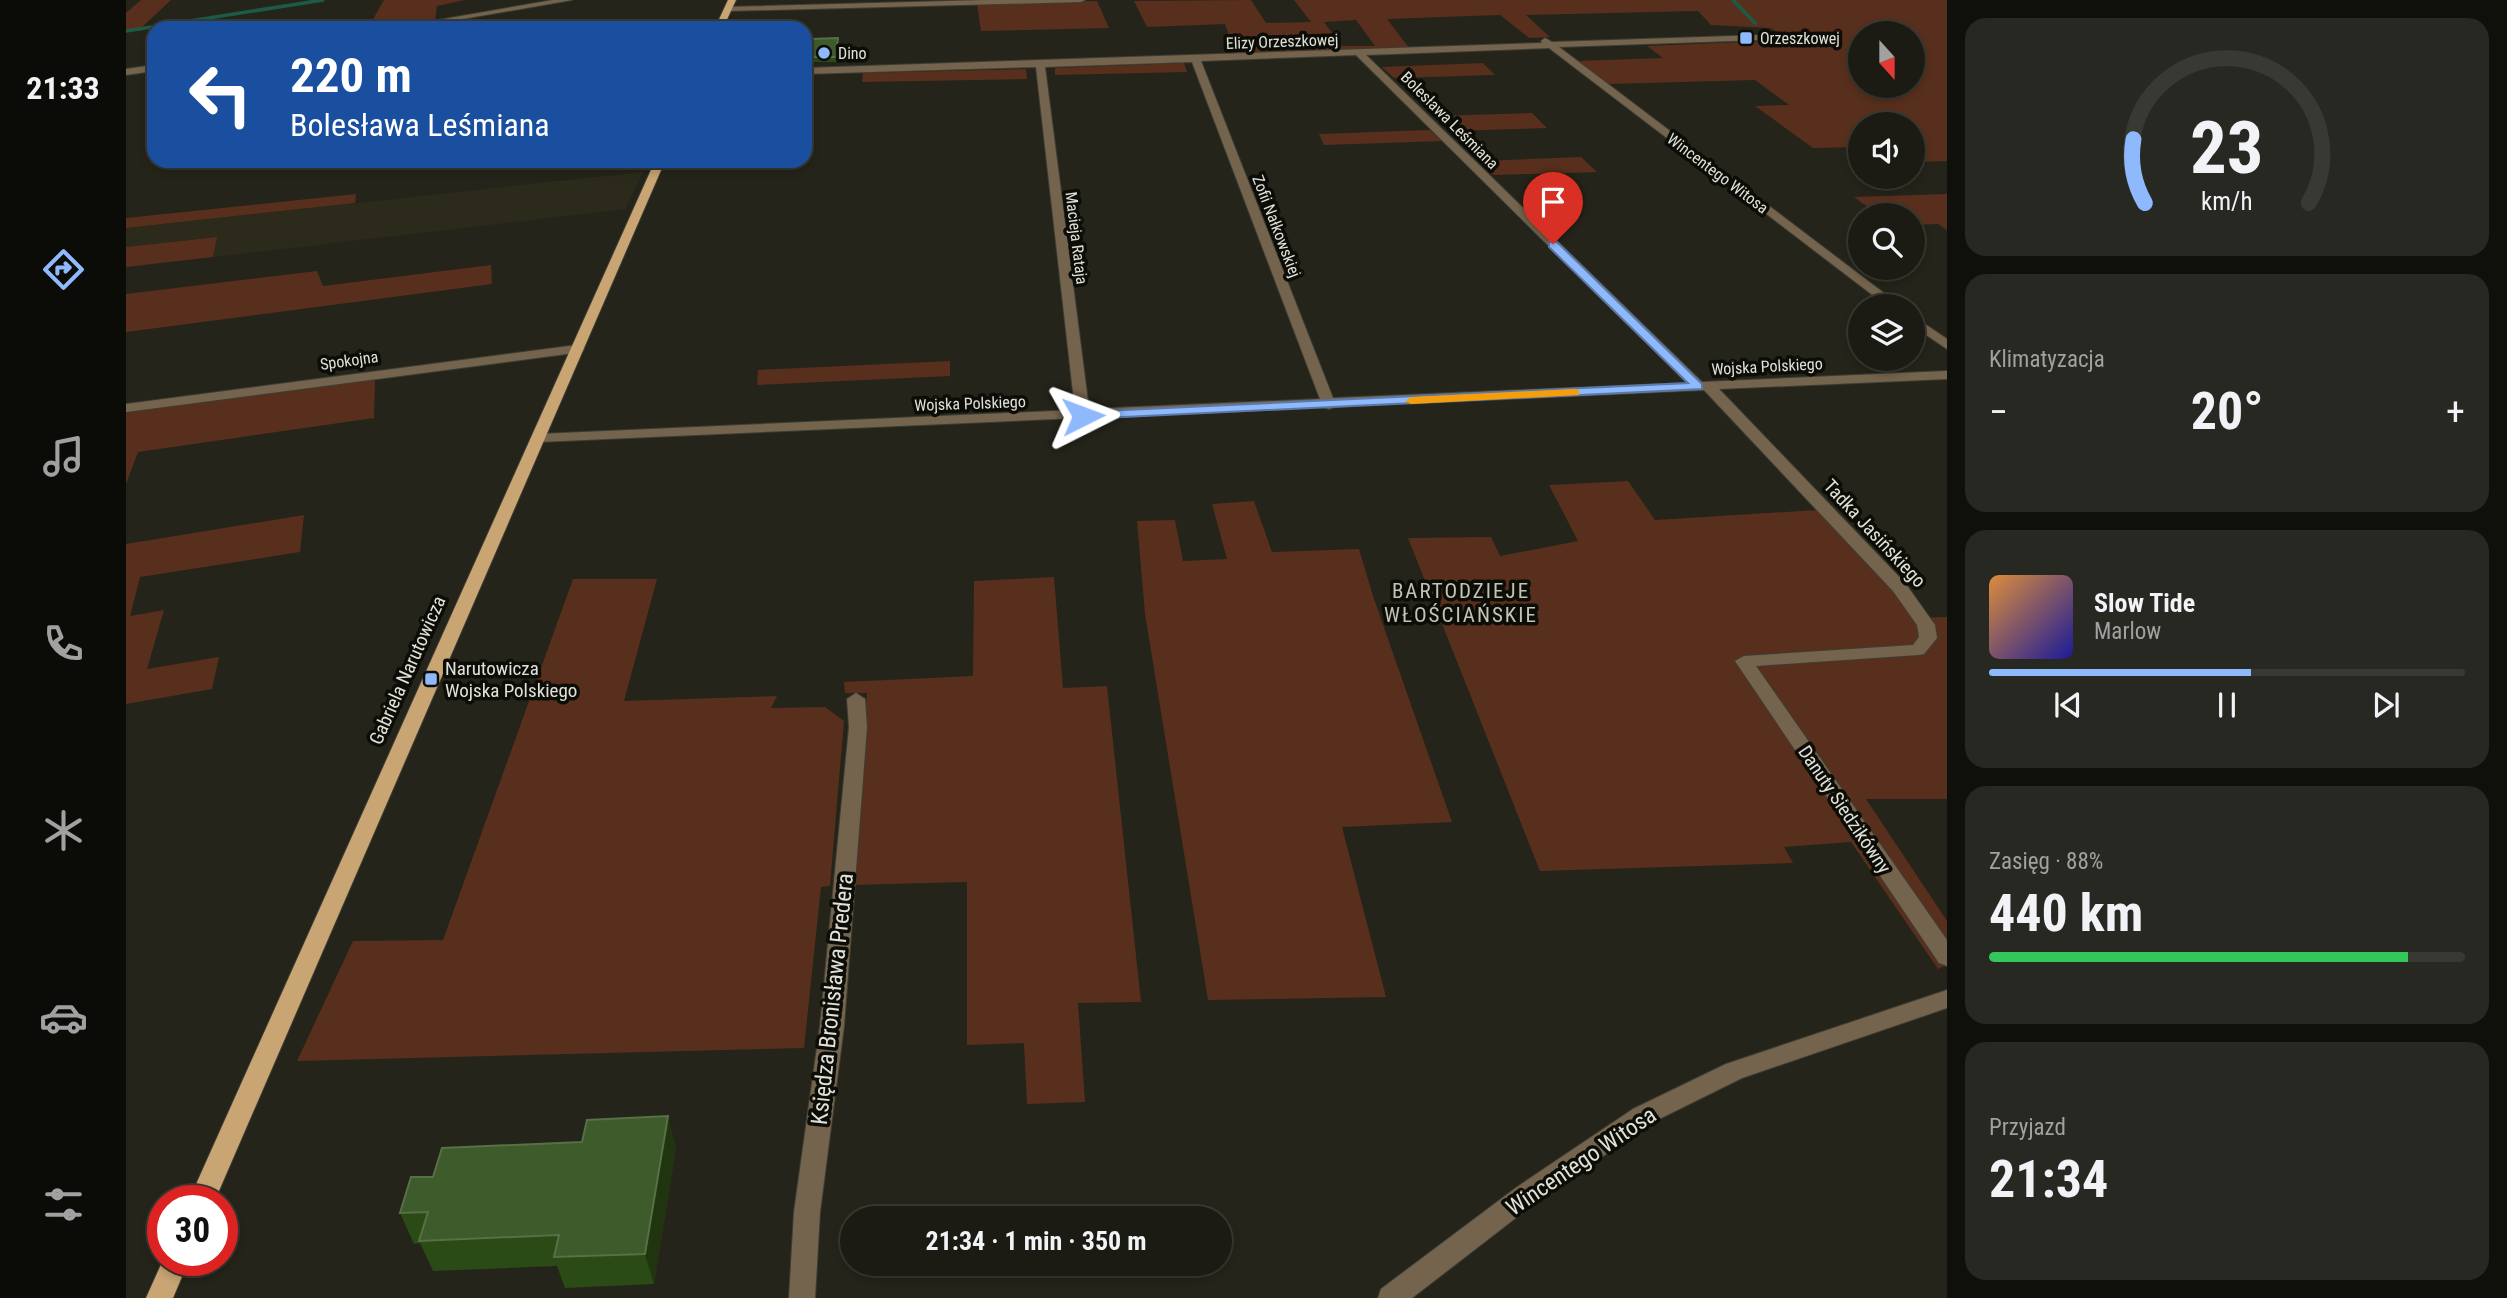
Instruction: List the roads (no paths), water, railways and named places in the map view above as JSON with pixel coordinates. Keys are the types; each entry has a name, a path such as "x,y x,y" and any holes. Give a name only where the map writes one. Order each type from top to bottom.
{"main road":[{"path":"722,21 730,4"},
{"name":"Gabriela Narutowicza","path":"209,1185 657,168"},
{"path":"159,1298 169,1276"}],"street":[{"path":"439,21 568,0"},
{"path":"730,4 1081,0"},
{"name":"Elizy Orzeszkowej","path":"812,71 1359,53 1546,42 1760,37"},
{"name":"Wincentego Witosa","path":"1546,42 1879,294"},
{"name":"Bolesława Leśmiana","path":"1359,53 1703,386"},
{"name":"Zofii Nałkowskiej","path":"1195,58 1329,405"},
{"name":"Macieja Rataja","path":"1040,65 1083,416"},
{"path":"126,72 147,69"},
{"path":"1925,329 1947,345"},
{"name":"Spokojna","path":"126,408 578,349"},
{"name":"Wojska Polskiego","path":"539,438 1329,405 1947,375"},
{"name":"Tadka Jasińskiego","path":"1703,386 1899,587 1926,625 1928,638 1918,650 1905,652 1744,661"},
{"name":"Danuty Siedzikówny","path":"1744,661 1947,957"},
{"name":"Księdza Bronisława Predera","path":"802,1298 807,1212 832,1026 858,727 856,699"},
{"name":"Wincentego Witosa","path":"1391,1298 1526,1195 1642,1116 1734,1071 1947,999"}],"waterway":[{"path":"190,21 323,0"},
{"path":"1733,0 1755,23"},
{"path":"126,31 147,28"}],"place":[{"name":"Orzeszkowej","path":"1746,38"},
{"name":"Dino","path":"824,53"},
{"name":"Narutowicza Wojska Polskiego","path":"431,679"}],"district":[{"name":"BARTODZIEJE WŁOŚCIAŃSKIE","path":"1461,603"}]}
